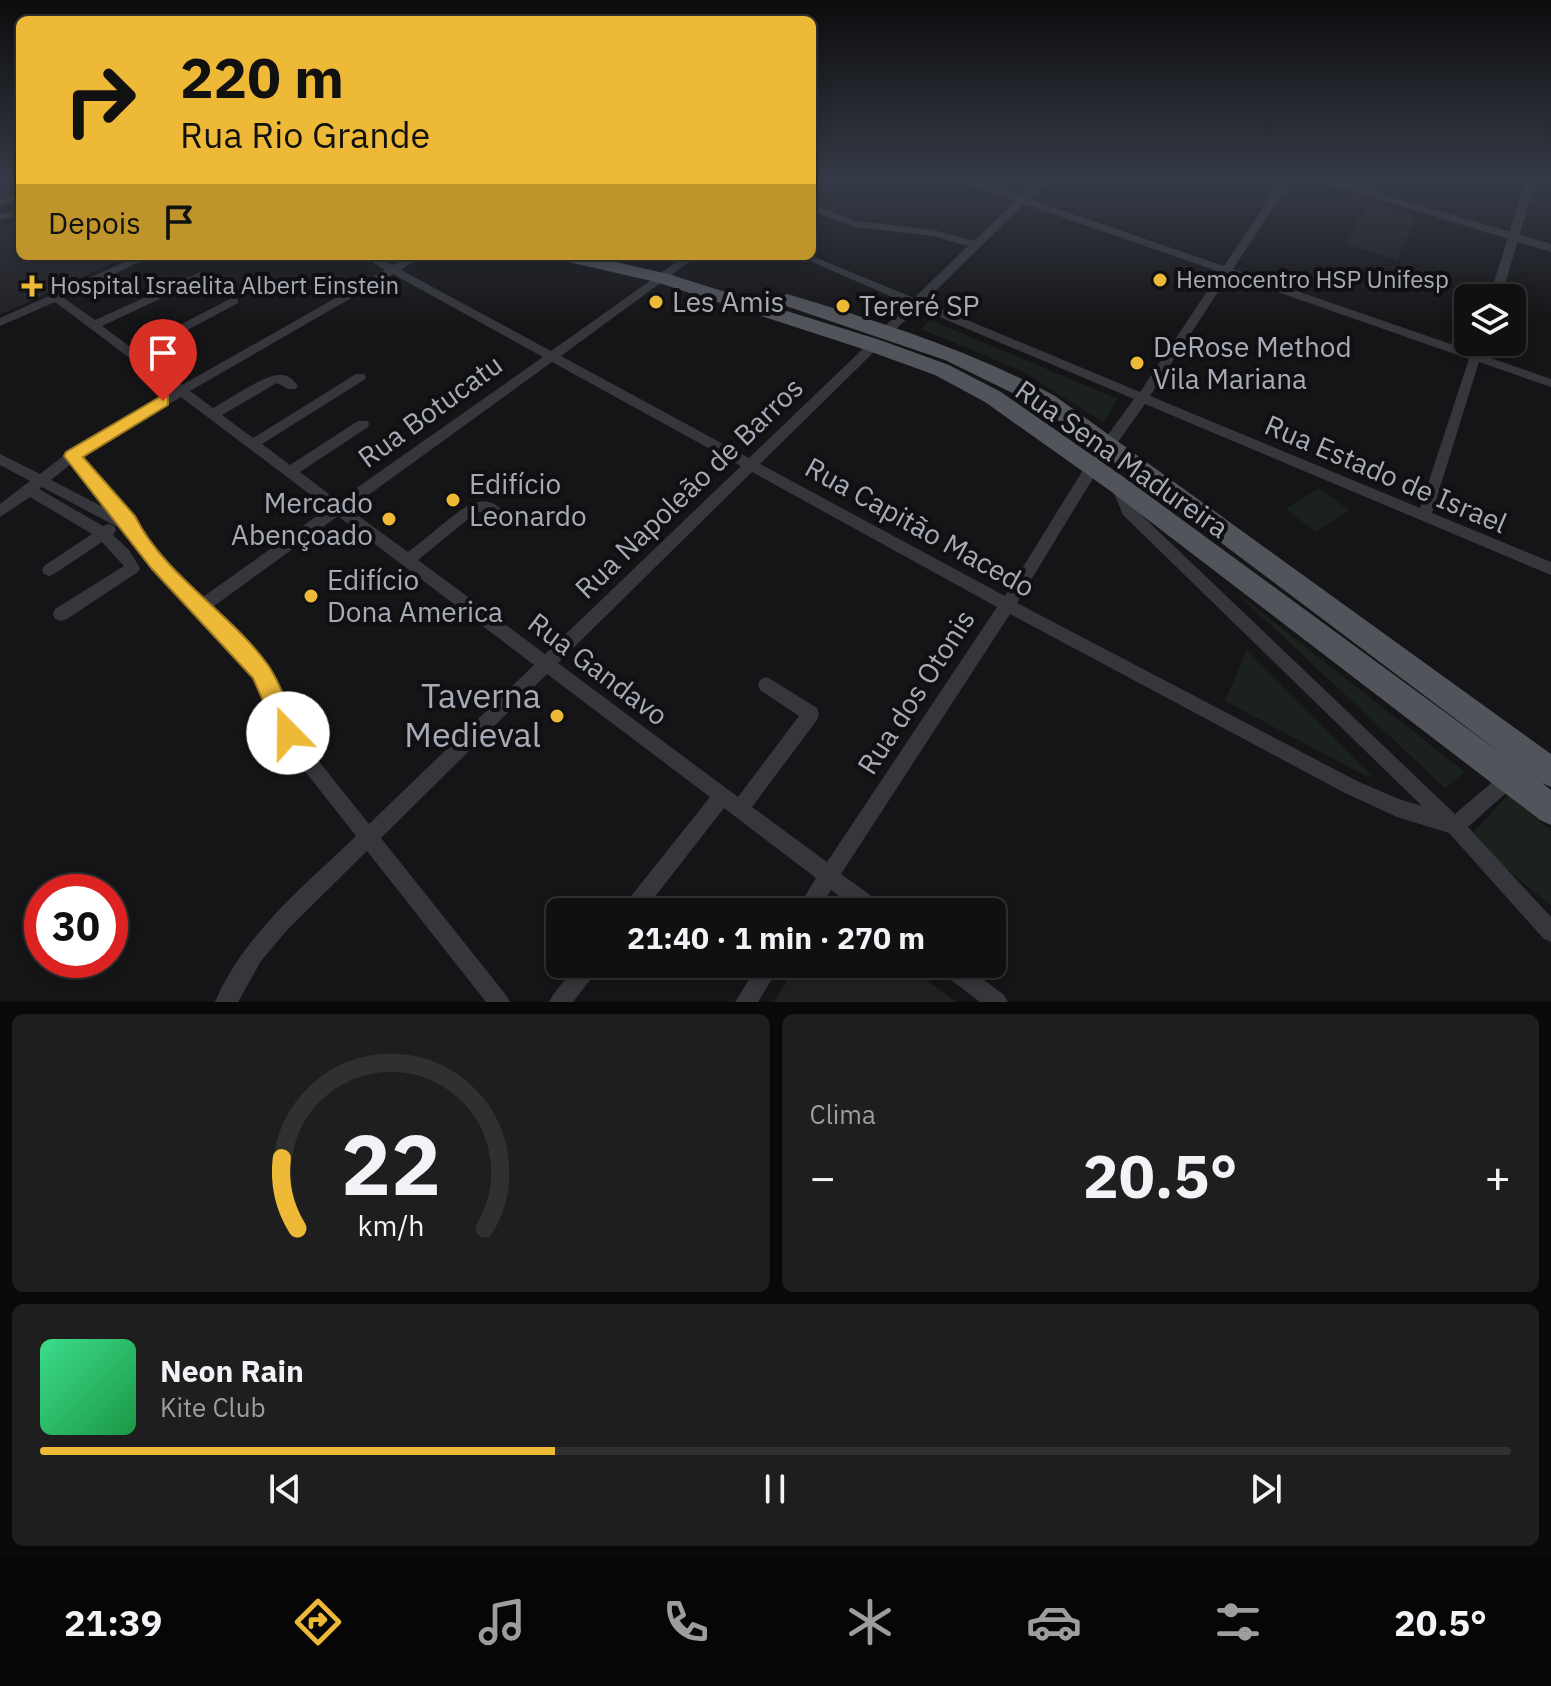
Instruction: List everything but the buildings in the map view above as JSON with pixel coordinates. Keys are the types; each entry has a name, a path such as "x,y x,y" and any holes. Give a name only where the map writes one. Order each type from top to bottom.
{"main road":[{"name":"Rua Sena Madureira","path":"606,260 677,267"},
{"name":"Rua Sena Madureira","path":"651,260 1016,383 1100,456 1551,772"},
{"name":"Rua Sena Madureira","path":"1100,456 1117,484 1551,809"}],"street":[{"path":"897,229 934,233 975,245"},
{"name":"Rua Napoleão de Barros","path":"226,1002 264,940 992,229"},
{"path":"1106,229 1551,383"},
{"name":"Rua dos Otonis","path":"814,898 1100,456 1254,229"},
{"path":"1487,229 1551,248"},
{"path":"1500,284 1517,229"},
{"path":"0,322 138,260"},
{"name":"Rua Capitão Macedo","path":"375,260 1007,604 1351,787 1397,808 1455,826"},
{"path":"0,512 72,456 179,391 410,260"},
{"name":"Rua Estado de Israel","path":"814,260 1551,569"},
{"name":"Rua Botucatu","path":"199,608 677,267"},
{"path":"92,326 205,274"},
{"name":"Rua Gandavo","path":"56,297 858,898"},
{"path":"131,355 234,301"},
{"path":"1424,516 1475,357"},
{"path":"251,445 360,377"},
{"path":"211,415 275,379 283,379 292,386"},
{"path":"289,473 363,424"},
{"path":"72,456 199,608 261,672 290,737 499,1002"},
{"path":"0,459 102,534 133,568 61,614"},
{"name":"Rua Sena Madureira","path":"1117,484 1128,511 1455,826 1551,932"},
{"path":"35,485 125,522"},
{"path":"407,561 474,507 486,506 502,518"},
{"path":"49,570 125,522"},
{"path":"740,809 811,714 766,685"},
{"path":"1455,826 1510,778"},
{"path":"642,898 723,795"},
{"path":"560,1002 579,978"},
{"path":"746,1002 762,978"},
{"path":"965,978 997,1002"}],"shaded area":[{"name":"Hospital Israelita Albert Einstein","path":"0,229 16,229 16,260 119,260 0,315"},
{"path":"1354,229 1411,229 1397,260 1346,244"},
{"path":"930,320 1118,399 1103,422 1022,371 921,329"},
{"path":"1319,488 1349,510 1316,532 1286,509"},
{"path":"1233,590 1465,772 1445,788"},
{"path":"1247,650 1373,777 1225,701"},
{"path":"1508,795 1551,831 1551,906 1469,837"},
{"path":"789,978 923,978 956,1002 774,1002"}],"place":[{"name":"Hemocentro HSP Unifesp","path":"1160,280"},
{"name":"Hospital Israelita Albert Einstein","path":"32,286"},
{"name":"Les Amis","path":"656,302"},
{"name":"Tereré SP","path":"843,306"},
{"name":"DeRose Method Vila Mariana","path":"1137,363"},
{"name":"Edifício Leonardo","path":"453,500"},
{"name":"Mercado Abençoado","path":"389,519"},
{"name":"Edifício Dona America","path":"311,596"},
{"name":"Taverna Medieval","path":"557,716"}],"route":[{"path":"163,401 72,456 128,521 159,563 261,672 288,733"}]}
